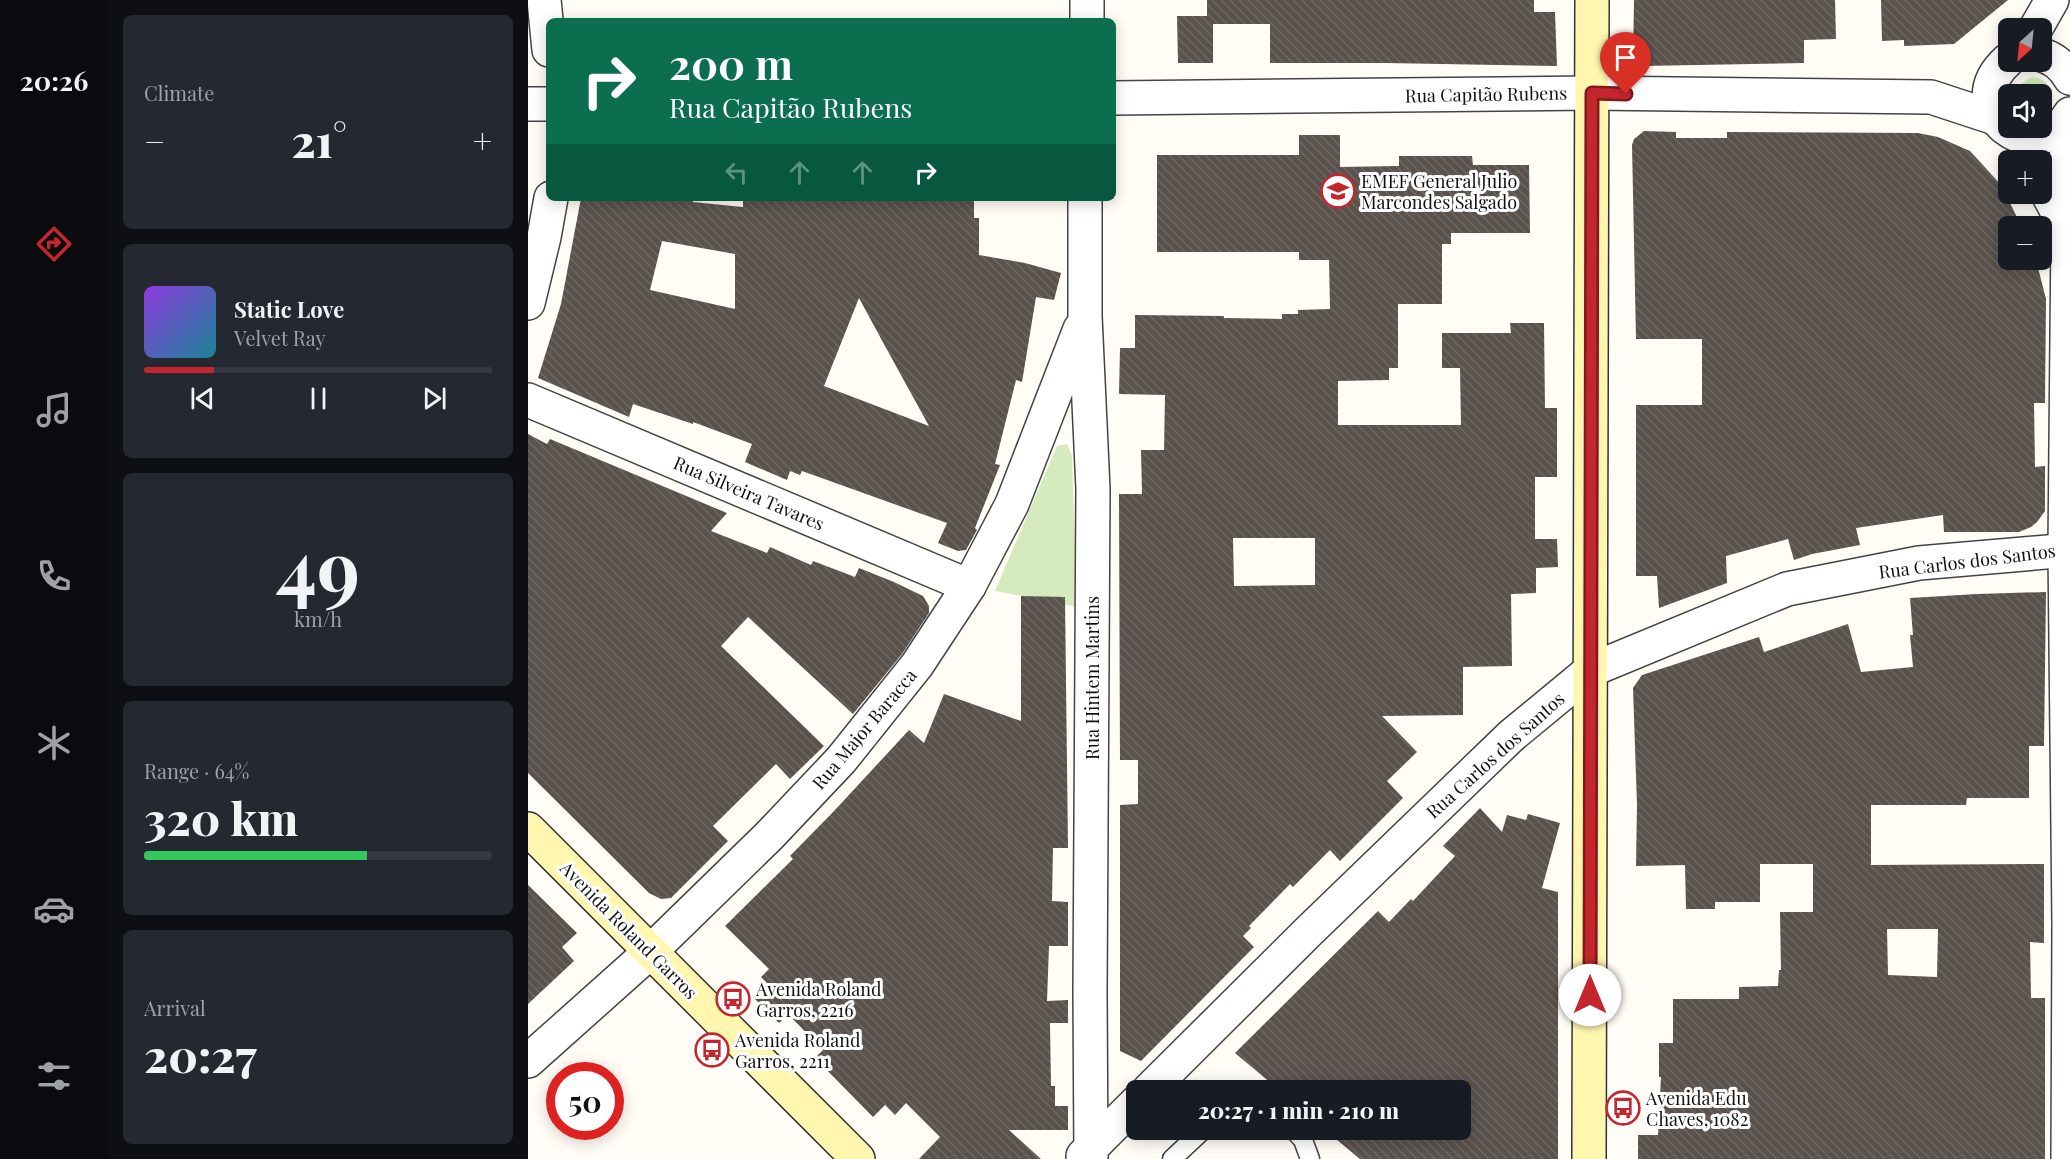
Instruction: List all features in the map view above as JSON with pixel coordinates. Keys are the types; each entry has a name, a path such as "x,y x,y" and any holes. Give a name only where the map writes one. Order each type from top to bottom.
{"main road":[{"path":"1589,1159 1592,0"},
{"name":"Avenida Roland Garros","path":"528,829 858,1159"}],"street":[{"path":"543,0 546,25"},
{"path":"1087,0 1087,18"},
{"path":"2042,18 2052,0"},
{"path":"2052,60 2064,68 2070,78"},
{"name":"Rua Capitão Rubens","path":"1116,98 1592,93 1931,97 1998,67"},
{"path":"1998,72 1991,81 1989,94 1990,106 1998,117"},
{"name":"Rua Capitão Rubens","path":"1931,97 1998,130"},
{"path":"528,104 546,104"},
{"path":"2068,118 2068,1159"},
{"name":"Rua Capitão Rubens","path":"2052,133 2068,118"},
{"path":"528,303 550,201"},
{"name":"Rua Hintem Martins","path":"1085,201 1085,316 1093,489 1087,1155"},
{"path":"2052,201 2069,232"},
{"name":"Rua Major Baracca","path":"528,1061 650,952 769,836 841,760 917,665 969,586 1012,504 1085,316"},
{"name":"Rua Silveira Tavares","path":"528,400 969,586"},
{"name":"Rua Carlos dos Santos","path":"1159,1080 1511,736 1591,670 1788,590 1919,563 2068,550"},
{"path":"1087,1155 1126,1114"}],"lane":[{"path":"1172,1159 1192,1140"},
{"path":"1303,1140 1310,1159"}],"green space":[{"path":"2033,77 2041,79 2046,84 2022,84"},
{"path":"1067,444 1072,456 1077,607 995,591 1057,446"}],"building":[{"path":"1207,0 1534,0 1534,12 1555,12 1557,66 1270,63 1270,24 1213,24 1213,63 1178,63 1177,16 1207,16"},
{"path":"1634,0 1835,0 1836,39 1804,40 1804,63 1642,66 1633,58"},
{"path":"1881,0 2008,0 1954,44 1904,46 1904,40 1882,41"},
{"path":"1644,131 1676,132 1676,138 1727,138 1727,132 1918,133 1938,137 1970,151 1998,182 1998,204 2011,204 2016,216 1998,216 1998,270 2039,270 2046,299 2045,403 2034,403 2035,467 2045,466 2045,511 2037,522 2019,532 1944,532 1943,515 1856,528 1860,545 1812,554 1794,560 1788,539 1726,556 1727,583 1659,608 1657,576 1636,576 1636,405 1702,405 1702,339 1636,339 1632,145 1634,139"},
{"path":"1299,135 1340,135 1340,167 1399,166 1399,156 1472,156 1473,165 1529,165 1530,233 1451,233 1451,244 1442,244 1442,304 1398,304 1398,368 1389,368 1389,380 1338,381 1338,425 1461,425 1460,368 1442,368 1442,333 1511,333 1510,323 1544,323 1545,408 1557,408 1557,477 1535,477 1535,539 1557,539 1558,567 1536,568 1536,593 1511,594 1512,666 1463,667 1463,715 1382,716 1417,752 1387,781 1403,798 1340,861 1330,850 1293,887 1290,884 1249,926 1251,928 1243,936 1254,947 1141,1061 1120,1051 1120,805 1138,804 1138,760 1120,760 1119,494 1142,494 1141,450 1164,450 1165,395 1119,394 1120,348 1135,348 1135,315 1282,319 1282,314 1298,314 1298,310 1330,309 1329,260 1299,260 1299,252 1157,252 1157,155 1299,155","holes":["1233,538 1315,538 1315,585 1234,586"]},
{"path":"580,201 693,201 743,207 743,201 974,201 974,218 979,218 979,255 1025,263 1061,273 1054,300 1036,297 1022,382 1016,380 995,464 1000,465 975,528 977,530 966,550 958,551 938,543 947,523 802,471 800,475 790,471 787,480 745,462 752,444 693,422 693,424 633,404 629,417 538,378 561,304","holes":["662,241 735,254 735,309 650,290","859,298 929,426 824,386"]},
{"path":"528,434 547,444 550,439 727,513 711,531 767,553 770,547 811,565 813,561 855,577 859,568 923,596 929,606 929,613 902,654 853,714 748,617 721,646 824,746 790,779 776,764 713,826 728,841 671,898 661,899 649,893 528,773"},
{"path":"2046,592 2044,746 2029,746 2029,798 1967,798 1966,805 1871,805 1871,865 2044,864 2044,943 2030,942 2031,998 2045,998 2045,1159 1638,1159 1638,1135 1658,1135 1661,1077 1659,1077 1659,1043 1673,1043 1673,999 1739,999 1739,987 1778,986 1779,970 1781,970 1780,912 1813,912 1813,864 1760,864 1760,902 1715,902 1715,909 1686,909 1685,865 1636,866 1637,805 1633,688 1642,675 1759,637 1764,652 1848,624 1861,672 1913,667 1910,598","holes":["1887,929 1938,929 1937,977 1888,975"]},
{"path":"1021,596 1065,597 1068,848 1053,848 1052,901 1068,902 1068,946 1049,946 1047,1001 1068,1000 1068,1023 1050,1023 1051,1086 1055,1086 1055,1106 1068,1106 1068,1130 1009,1130 1041,1159 919,1159 940,1137 906,1103 895,1115 885,1105 873,1117 815,1058 823,1050 788,1014 779,1023 753,997 767,983 761,977 769,969 725,926 793,859 790,856 909,730 924,743 944,694 1021,721"},
{"path":"1480,808 1502,832 1507,815 1526,820 1528,814 1560,823 1542,888 1558,892 1558,1159 1360,1159 1337,1140 1471,1140 1471,1080 1267,1080 1235,1053 1378,911 1389,922 1411,899 1413,901 1455,856 1443,846"},
{"path":"528,885 577,933 562,947 574,961 528,1004"}],"place":[{"name":"EMEF General Julio Marcondes Salgado","path":"1338,191"},
{"name":"Avenida Roland Garros, 2216","path":"733,999"},
{"name":"Avenida Roland Garros, 2211","path":"712,1050"},
{"name":"Avenida Edu Chaves, 1082","path":"1623,1108"}],"route":[{"path":"1590,995 1592,93 1626,94"}]}
